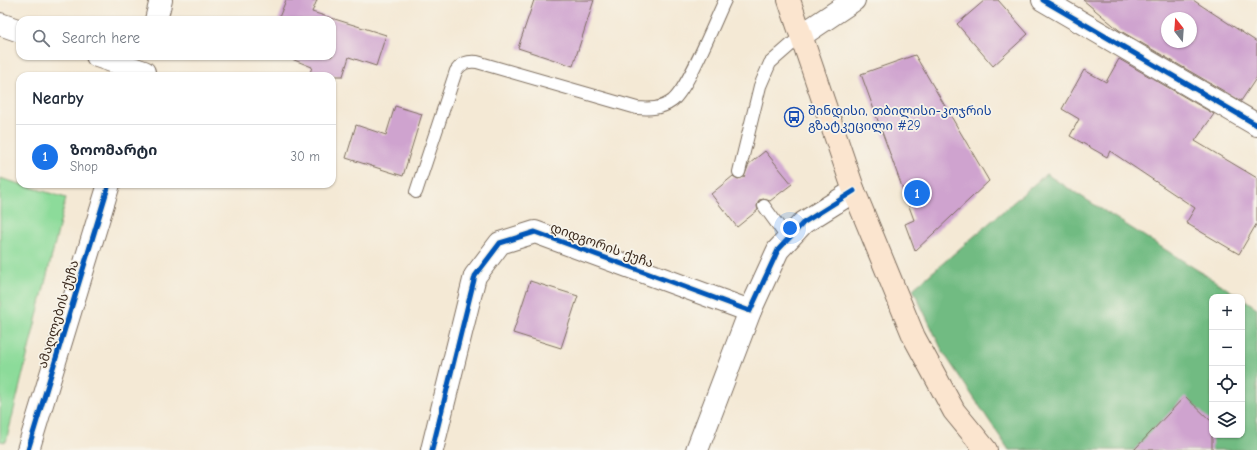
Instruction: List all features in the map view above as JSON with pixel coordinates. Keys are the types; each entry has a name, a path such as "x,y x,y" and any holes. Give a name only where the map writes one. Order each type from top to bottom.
{"main road":[{"path":"789,0 854,191 914,337 954,412 986,450"}],"street":[{"path":"157,16 161,0"},
{"path":"802,35 854,0"},
{"path":"1043,0 1257,125"},
{"path":"0,24 16,30"},
{"path":"113,60 145,68"},
{"name":"ამაღლების ქუჩა","path":"28,450 108,188"},
{"path":"697,450 750,311 778,250 803,223 854,191"},
{"name":"დიდგორის ქუჩა","path":"432,450 475,276 500,243 534,232 750,311"}],"lane":[{"path":"416,192 456,71 461,64 469,61 476,62 637,108 656,109 673,100 687,81 725,0"},
{"path":"739,172 760,86 770,63 802,35"},
{"path":"764,206 788,239"}],"green space":[{"path":"1046,174 1235,294 1209,294 1209,438 1245,438 1245,300 1257,308 1257,450 1009,450 943,352 913,289"},
{"path":"0,178 16,183 16,188 33,188 66,198 6,442 0,441"}],"building":[{"path":"286,0 317,0 312,12 325,16 280,16"},
{"path":"534,0 594,0 573,66 518,48"},
{"path":"985,0 998,0 1028,34 993,66 957,24"},
{"path":"1083,0 1193,0 1257,42 1257,77 1241,101 1119,30"},
{"path":"336,19 386,35 376,66 349,57 343,76 336,76 336,72 310,72 312,67 294,60 336,60"},
{"path":"915,55 989,181 915,251 905,224 914,220 861,74"},
{"path":"1119,59 1214,114 1195,141 1257,178 1257,223 1239,254 1186,223 1195,208 1110,151 1107,157 1070,136 1079,119 1062,109 1084,70 1106,82"},
{"path":"395,106 422,114 403,176 346,158 356,125 386,135"},
{"path":"765,151 792,184 770,201 764,199 759,200 757,206 758,210 737,227 711,194 733,176 738,179 744,177 749,164"},
{"path":"530,281 578,296 561,348 513,333"},
{"path":"1185,396 1209,419 1209,438 1212,438 1212,450 1134,450"}],"cycle path":[{"path":"1043,0 1257,125"},
{"path":"28,450 108,188"},
{"path":"432,450 475,276 500,243 535,232 750,311 778,250 803,223 854,191"}],"place":[{"name":"შინდისი, თბილისი-კოჯრის გზატკეცილი #29","path":"794,117"},
{"name":"ზოომარტი","path":"917,193"}]}
